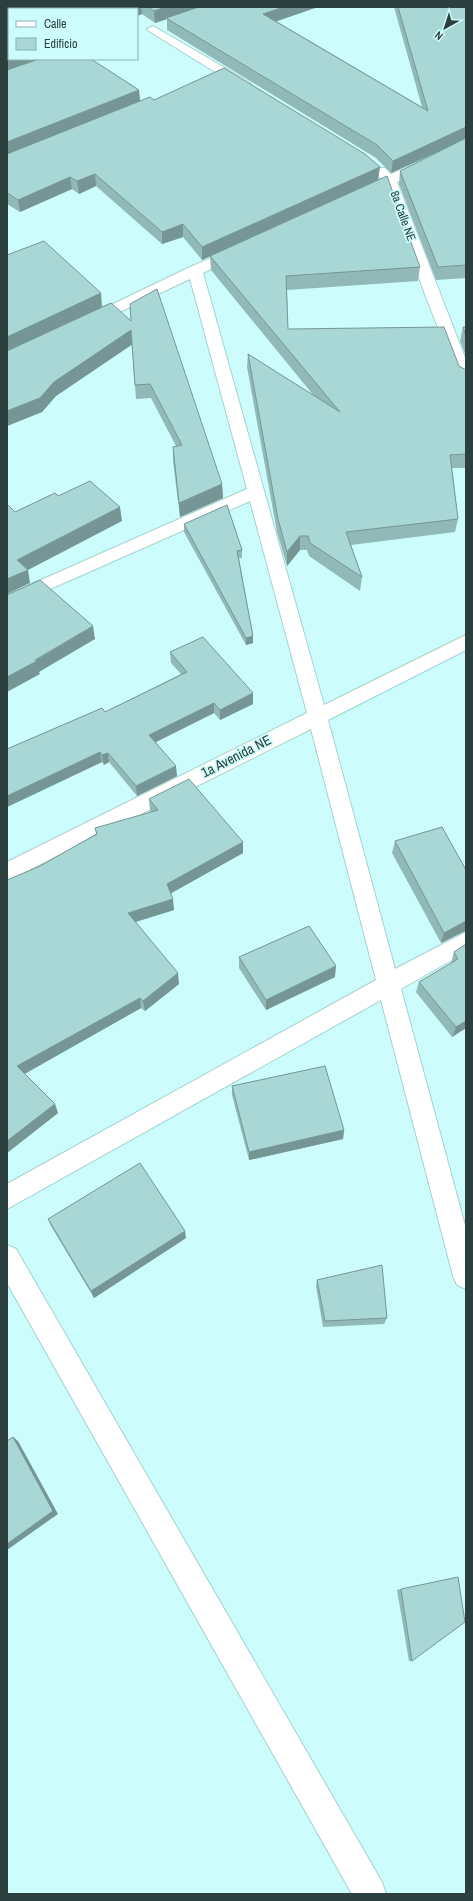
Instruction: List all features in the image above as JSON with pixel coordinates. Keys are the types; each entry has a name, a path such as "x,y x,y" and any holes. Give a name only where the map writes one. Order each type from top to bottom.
{"street":[{"path":"168,24 148,31 225,73 258,94"},
{"path":"211,79 225,73"},
{"path":"347,201 466,143"},
{"name":"8a Calle NE","path":"370,162 390,181 433,297 466,379"},
{"path":"77,327 195,270 253,244"},
{"path":"195,270 317,716 466,1276"},
{"path":"7,602 255,492"},
{"name":"1a Avenida NE","path":"7,872 466,642"},
{"path":"7,1197 466,941"},
{"path":"7,1258 370,1894"}],"building":[{"path":"7,7 127,7 8,8 7,59"},
{"path":"148,7 166,7 154,11"},
{"path":"199,7 284,7 263,14 428,111 398,7 466,7 466,127 393,161 377,145 166,18"},
{"path":"36,60 93,60 139,90 7,142 7,70"},
{"path":"224,68 365,154 380,167 202,247 183,224 162,232 95,174 77,181 70,177 18,200 7,193 7,154 150,97 154,100"},
{"path":"466,138 466,265 438,267 400,171"},
{"path":"387,176 420,267 286,276 288,329 444,327 459,366 466,370 466,454 450,455 458,519 346,532 362,577 310,543 308,536 300,536 287,552 278,519 248,354 340,412 210,256"},
{"path":"44,241 101,293 7,337 7,255"},
{"path":"157,289 222,484 179,503 173,447 182,445 150,384 135,385 131,330 54,382 40,398 7,411 7,351 111,303 131,321 130,304"},
{"path":"463,327 466,327 466,336"},
{"path":"90,481 120,507 17,560 28,570 7,579 7,504 15,512 55,493 58,496"},
{"path":"227,505 242,550 237,551 253,636 246,638 184,524"},
{"path":"40,580 93,626 35,660 37,661 7,677 7,595"},
{"path":"203,637 253,693 220,710 214,703 149,735 176,766 136,786 108,753 102,755 100,752 7,796 7,749 102,708 105,712 187,672 170,652"},
{"path":"189,779 243,842 167,884 173,899 128,913 178,973 143,1001 140,998 17,1066 55,1104 7,1141 7,880 38,867 97,834 95,828 158,810 149,799"},
{"path":"442,827 466,870 466,921 444,933 395,841"},
{"path":"309,926 336,966 266,1000 239,957"},
{"path":"466,944 466,1021 456,1027 419,982 458,959 454,952"},
{"path":"325,1066 344,1130 249,1152 232,1086"},
{"path":"140,1163 185,1231 91,1291 48,1219"},
{"path":"382,1265 387,1318 325,1321 317,1280"},
{"path":"13,1437 53,1511 7,1544 7,1441"},
{"path":"458,1577 465,1622 412,1661 401,1589"}]}
